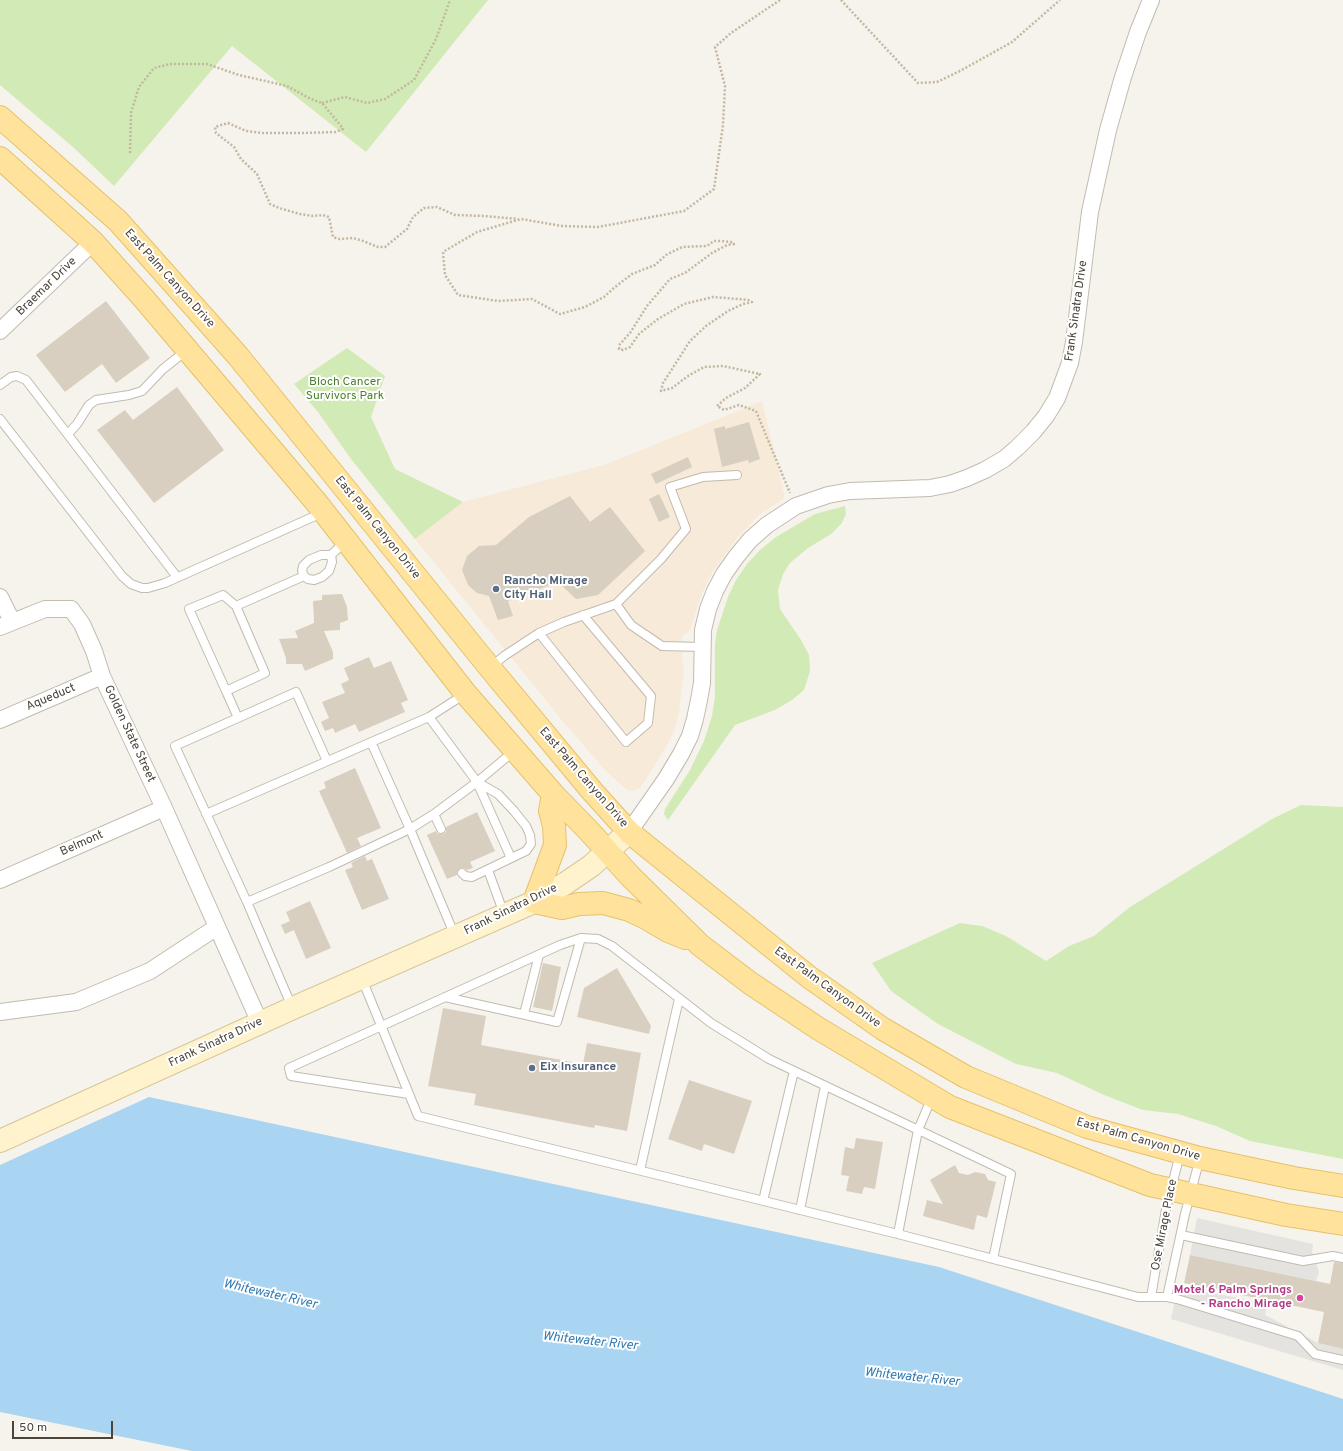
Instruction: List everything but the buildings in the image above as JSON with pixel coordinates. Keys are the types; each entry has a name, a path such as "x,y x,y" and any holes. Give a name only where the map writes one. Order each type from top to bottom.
{"main road":[{"name":"East Palm Canyon Drive","path":"0,117 118,221 238,356 490,668 592,791 629,832 809,978 883,1029 966,1077 1087,1127 1190,1156 1294,1178 1343,1186"},
{"path":"0,158 93,242 188,349 325,512 339,548 553,794 631,877 700,945 750,983 819,1029 950,1106 1065,1153 1150,1185 1286,1215 1343,1224"},
{"path":"553,794 550,811 554,826 555,845 534,902 562,908 579,904 603,903 629,910 668,931 700,945"},
{"name":"Frank Sinatra Drive","path":"0,1141 293,1008 534,902 566,883 607,852 629,832"}],"street":[{"name":"Frank Sinatra Drive","path":"629,832 666,779 690,736 696,719 700,694 703,630 710,603 724,574 750,540 767,525 796,506 828,495 850,491 930,488 950,484 967,478 1004,459 1033,432 1046,416 1057,398 1070,363 1074,342 1090,212 1108,130 1122,77 1151,0"},
{"name":"Braemar Drive","path":"0,331 93,242"},
{"path":"0,597 6,624"},
{"name":"Golden State Street","path":"6,624 45,609 71,609 82,624 94,651 102,676 164,808 260,1023"},
{"name":"Aqueduct","path":"0,720 102,676"},
{"name":"Belmont","path":"0,880 164,808"},
{"path":"0,1012 76,1002 150,971 217,927"}],"lane":[{"path":"68,434 77,424 89,405 96,400 130,395 142,390 163,369 188,349"},
{"path":"0,385 11,377 17,376 26,380 177,577"},
{"path":"0,419 122,576 131,584 142,588 148,588 177,577 325,512"},
{"path":"490,668 504,656 539,633 583,615 616,604 686,529 670,487 703,476 737,475"},
{"path":"339,548 329,571 322,577 314,580 308,579 304,576 302,571 303,566 309,560 339,548"},
{"path":"236,606 304,576"},
{"path":"226,691 265,672 236,606 223,595 189,609 238,718"},
{"path":"616,604 631,625 662,646 702,647"},
{"path":"539,633 626,742 648,723 651,696 583,615"},
{"path":"293,1008 247,902 175,746 296,692 327,761"},
{"path":"206,814 429,716 466,694"},
{"path":"429,716 477,782 511,858"},
{"path":"371,742 456,936"},
{"path":"247,902 329,867 410,829 434,814 477,782 515,750"},
{"path":"462,873 465,876 472,878 526,851 531,844 530,835 526,826 498,794 477,782"},
{"path":"434,814 440,829"},
{"path":"488,870 504,915"},
{"path":"445,997 557,1022 581,938"},
{"path":"409,1094 291,1076 289,1068 560,945 581,938 598,939 612,946 711,1023 769,1059 1010,1174 993,1259"},
{"path":"524,1014 539,955"},
{"path":"361,978 418,1116 898,1234 1138,1297 1168,1297 1298,1336 1315,1354 1343,1360"},
{"path":"640,1170 679,999"},
{"path":"763,1201 794,1071"},
{"path":"800,1210 825,1086"},
{"path":"898,1234 918,1130 932,1096"},
{"name":"Ose Mirage Place","path":"1168,1297 1181,1235 1181,1192 1190,1156"},
{"name":"Ose Mirage Place","path":"1151,1297 1165,1213 1181,1192 1190,1156"},
{"path":"1181,1235 1303,1262 1333,1256 1343,1258"}],"path":[{"path":"322,103 345,97 367,103 385,99 414,80 436,39 450,0"},
{"path":"130,153 131,112 139,87 154,68 170,64 208,64 239,75 287,86 311,99 322,103 343,129 336,132 263,133 246,131 228,123 215,127 216,133 234,146 241,159 257,174 270,204 278,208 300,214 313,216 323,215 329,217 333,237 338,239 353,238 378,247 385,247 407,229 413,217 424,208 437,207 455,215 521,219 562,226 598,227 684,211 714,188 723,125 725,86 715,47 731,33 780,0"},
{"path":"841,0 918,83 937,82 1012,42 1060,0"},
{"path":"521,219 477,232 443,252 445,275 458,294 498,301 532,299 560,314 585,307 604,297 632,274 656,265 666,255 682,247 707,246 714,241 731,242 734,244 728,245 712,253 685,273 670,279 647,306 630,333 620,344 619,348 623,350 630,347 639,334 658,319 684,304 713,297 738,298 752,302 743,304 728,311 706,326 690,341 663,383 661,391 672,388 688,376 704,367 723,366 760,374 745,388 726,398 717,406 724,410 739,405 756,411 796,506"}],"shaded area":[{"path":"762,401 785,498 760,514 737,538 712,573 702,593 690,630 682,637 682,658 684,671 679,712 675,729 666,747 641,787 635,791 627,790 605,770 565,724 415,539 463,502 607,464"},
{"path":"1197,1218 1313,1244 1312,1252 1319,1272 1316,1281 1190,1255"},
{"path":"1178,1287 1267,1303 1265,1315 1318,1343 1343,1349 1343,1370 1171,1319"}],"green space":[{"path":"0,0 488,0 366,152 232,46 114,186 73,147 0,85"},
{"name":"Bloch Cancer Survivors Park","path":"347,348 385,376 371,417 395,469 463,502 415,539 351,459 318,412 294,384"},
{"path":"845,506 846,514 842,523 831,534 808,548 790,563 783,574 778,590 780,609 801,640 809,655 810,671 804,690 792,700 775,710 735,725 668,820 664,814 665,809 690,770 704,741 712,716 715,696 715,644 717,630 728,597 736,580 747,564 760,550 776,537 815,514"},
{"path":"1301,805 1343,807 1343,1159 1250,1141 1216,1126 1178,1114 1143,1110 1104,1095 1057,1073 1016,1064 938,1024 891,991 872,963 960,923 982,926 1006,936 1046,961 1069,946 1094,936 1130,907 1272,819"}],"water":[{"name":"Whitewater River","path":"149,1097 939,1267 1343,1399 1343,1451 192,1451 0,1412 0,1165"}],"place":[{"name":"Rancho Mirage City Hall","path":"496,589"},
{"name":"Eix Insurance","path":"532,1068"},
{"name":"Motel 6 Palm Springs - Rancho Mirage","path":"1300,1298"}]}
